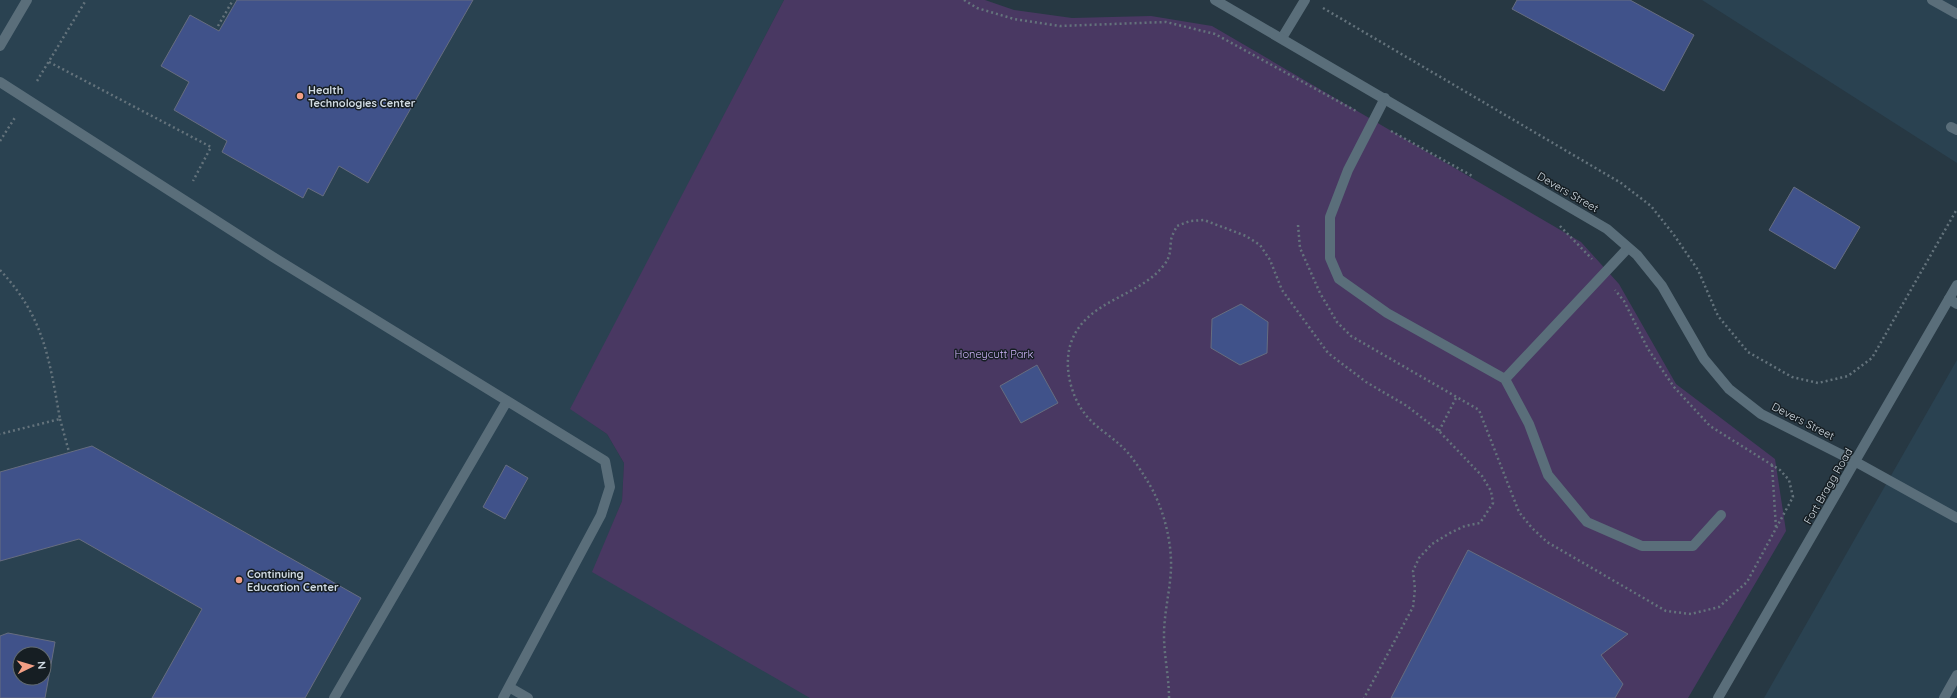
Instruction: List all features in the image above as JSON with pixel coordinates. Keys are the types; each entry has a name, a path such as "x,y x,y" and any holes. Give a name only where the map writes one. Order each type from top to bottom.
{"street":[{"path":"0,46 27,0"},
{"name":"Devers Street","path":"1215,0 1607,229 1637,255 1662,286 1704,359 1729,389 1761,414 1856,462 1957,518"},
{"path":"1282,38 1305,0"},
{"path":"1932,0 1957,14"},
{"path":"0,82 183,199 605,461 610,487 601,515 503,698"},
{"path":"1385,98 1348,170 1330,217 1330,258 1339,279 1387,313 1505,379 1528,424 1548,475 1587,522 1642,546 1693,546 1721,514"},
{"path":"1505,379 1628,248"},
{"name":"Fort Bragg Road","path":"1718,698 1856,462 1953,302 1957,285"},
{"path":"334,698 508,401"},
{"path":"1944,698 1957,675"},
{"path":"509,687 528,698"}],"path":[{"path":"0,141 86,0"},
{"path":"218,26 233,0"},
{"path":"964,0 977,8 1014,19 1060,26 1166,22 1215,34 1476,178"},
{"path":"1322,8 1621,183 1651,206 1698,270 1718,316 1748,352 1792,377 1818,383 1848,376 1872,358 1957,209"},
{"path":"49,62 211,147 183,199"},
{"path":"1169,698 1164,638 1171,568 1168,541 1161,512 1149,483 1136,463 1120,445 1102,431 1085,414 1073,390 1067,366 1070,345 1080,327 1092,314 1149,279 1164,266 1171,255 1171,239 1177,226 1204,220 1246,236 1260,245 1270,260 1282,290 1328,353 1366,382 1407,406 1439,431 1482,476 1491,491 1492,503 1480,523 1465,526 1450,533 1432,544 1419,558 1413,571 1415,589 1413,607 1364,698"},
{"path":"1298,226 1300,248 1320,293 1337,322 1351,336 1479,410 1519,512 1532,528 1547,542 1666,611 1691,614 1719,607 1747,582 1793,497 1789,480 1780,470 1710,426 1674,387 1648,349 1624,301 1591,257 1558,224"},
{"path":"0,270 16,286 36,320 49,356 60,419 69,452"},
{"path":"1439,431 1457,396"},
{"path":"0,434 60,419"},
{"path":"1772,465 1776,529"}],"shaded area":[{"path":"0,0 784,0 571,409 607,434 624,463 622,501 593,572 813,698 0,698"},
{"path":"1702,0 1957,0 1957,163"},
{"path":"1957,360 1957,698 1764,698"}],"green space":[{"name":"Honeycutt Park","path":"784,0 985,0 1014,10 1072,18 1151,16 1212,26 1581,242 1619,284 1676,384 1775,459 1786,531 1688,698 810,698 592,572 622,501 624,463 607,434 570,409"}],"building":[{"name":"Health Technologies Center","path":"237,0 473,0 368,183 339,166 323,196 308,188 303,198 222,152 227,141 174,110 189,82 161,66 190,15 219,31"},
{"path":"1517,0 1630,0 1694,35 1664,91 1512,9"},
{"path":"1794,187 1860,227 1835,269 1769,230"},
{"path":"1241,304 1268,322 1267,353 1240,365 1211,348 1212,319"},
{"path":"1037,365 1058,403 1021,423 1000,386"},
{"name":"Continuing Education Center","path":"92,446 361,598 305,698 152,698 202,609 79,539 0,561 0,472"},
{"path":"506,465 528,478 505,519 483,507"},
{"path":"1468,550 1628,634 1601,655 1623,684 1615,698 1391,698"},
{"path":"8,633 55,642 52,659 52,646 12,646 12,686 47,686 45,698 0,698 0,636"}],"place":[{"name":"Health Technologies Center","path":"300,96"},
{"name":"Continuing Education Center","path":"239,580"}]}
